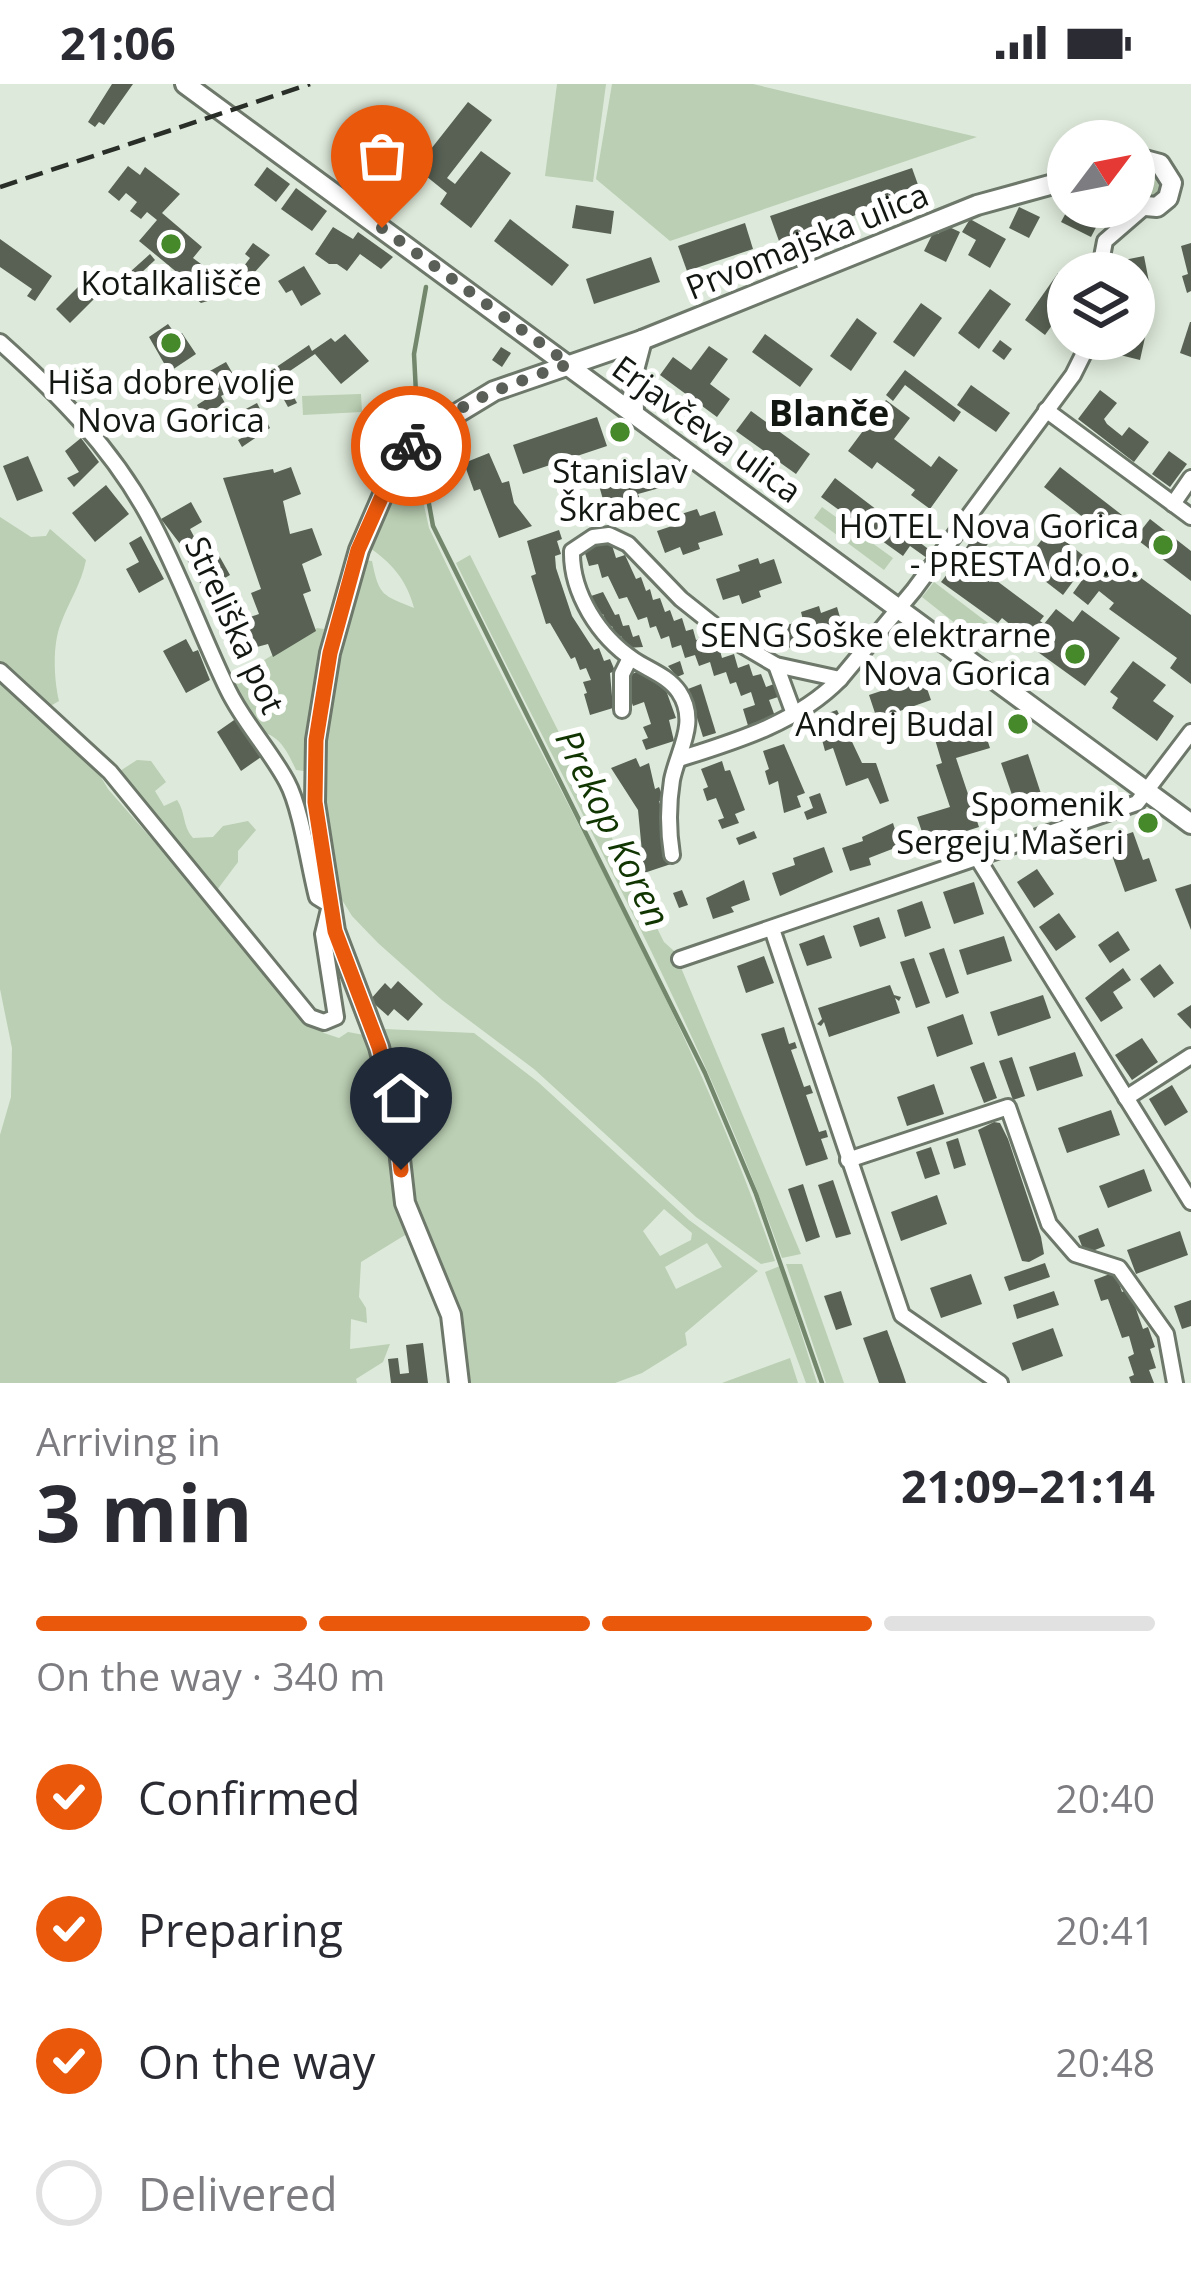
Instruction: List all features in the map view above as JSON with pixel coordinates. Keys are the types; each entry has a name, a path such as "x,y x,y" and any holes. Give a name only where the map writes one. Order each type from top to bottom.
{"street":[{"name":"Erjavčeva ulica","path":"192,87 1191,824"},
{"path":"1155,163 1181,192 1155,207"},
{"name":"Prvomajska ulica","path":"330,905 315,802 316,740 330,653 358,550 398,460 423,434 494,391 642,340 977,205 1047,186"},
{"path":"634,412 633,374 642,340"},
{"name":"Streliška pot","path":"0,342 84,425 147,512 228,691 289,784 317,897 330,905 335,931 379,1047 394,1106 406,1202 451,1315 459,1383"},
{"path":"679,759 742,739 794,715 840,679 1082,360"},
{"path":"1046,410 1191,517"},
{"path":"1172,503 1191,478"},
{"path":"672,854 670,795 686,740 688,712 668,680 630,658 605,636 571,569 572,551 593,537 609,535 628,544 681,599 730,638 776,665 840,679"},
{"path":"622,710 622,674 630,658"},
{"path":"776,665 794,715"},
{"path":"0,670 110,772 310,1016 324,1022 338,1013 323,934 330,905"},
{"path":"680,958 1137,802 1191,732"},
{"path":"978,860 1191,1202"},
{"path":"772,929 902,1315 1000,1383"},
{"path":"1126,1098 1191,1056"},
{"path":"848,1160 1008,1107 1049,1224 1076,1254 1119,1268 1166,1334 1174,1383"}],"green space":[{"path":"557,84 606,84 593,182 545,176"},
{"path":"612,84 753,84 977,137 670,241 596,179"},
{"path":"1155,174 1160,191 1155,196"},
{"path":"361,394 362,412 303,415 302,396"},
{"path":"414,460 429,528 657,981 740,1166 775,1261 761,1264 696,1217 534,1069 442,1000 378,943 339,895 323,805 334,681 363,560 372,561 384,593 414,608 397,572 367,546 400,477"},
{"path":"822,507 893,558 884,570 814,518"},
{"path":"0,517 31,537 46,536 50,529 86,560 56,641 59,701 45,709 0,664"},
{"path":"470,555 664,942 674,951 801,1254 782,1258 671,992 456,563"},
{"path":"934,582 988,623 975,639 922,597"},
{"path":"317,628 324,629 306,730 304,771 296,770 278,740 259,732 233,685 246,671"},
{"path":"0,681 94,765 108,789 324,1033 339,1038 348,1032 364,1035 379,1081 410,1232 361,1262 359,1297 367,1323 351,1319 350,1349 390,1344 383,1362 356,1379 357,1383 0,1383 0,1135 11,1097 12,1048 0,989"},
{"path":"137,760 151,761 166,782 155,791 164,806 177,800 193,838 213,837 223,826 248,821 256,830 238,851 238,862 217,890 120,771"},
{"path":"380,1031 474,1033 538,1082 689,1220 758,1271 685,1333 687,1345 642,1373 615,1383 470,1383 457,1317 410,1190","holes":["664,1209 692,1233 691,1240 660,1256 643,1231","707,1243 722,1267 676,1289 665,1267"]},
{"path":"786,1264 802,1264 844,1383 826,1383"},
{"path":"780,1266 817,1383 806,1383 765,1272"},
{"path":"790,1358 798,1383 722,1383"}],"building":[{"path":"112,84 133,84 104,125 99,122 95,127 88,122"},
{"path":"468,102 492,120 447,178 455,184 481,151 511,173 471,228 440,204 447,193 416,168"},
{"path":"128,166 140,175 145,167 180,194 162,213 202,247 193,258 225,282 211,300 201,303 174,281 179,274 139,241 157,220 147,212 141,219 130,211 137,202 126,193 119,201 108,192"},
{"path":"267,167 290,184 276,202 254,185"},
{"path":"912,168 921,193 779,241 770,216"},
{"path":"296,188 327,211 312,231 281,209"},
{"path":"576,205 614,211 611,234 572,228"},
{"path":"1019,207 1040,217 1029,238 1009,228"},
{"path":"510,219 569,265 552,286 494,241"},
{"path":"970,219 1006,239 990,268 968,255 976,240 962,232"},
{"path":"745,223 753,249 687,271 678,246"},
{"path":"947,226 960,232 946,262 924,251 934,231 938,234"},
{"path":"333,227 353,239 358,232 393,257 381,269 360,254 347,271 329,264 315,254"},
{"path":"1073,228 1096,228 1091,237"},
{"path":"0,239 52,276 35,301 27,296 32,289 0,267"},
{"path":"253,243 270,255 237,292 229,286 250,258 245,254"},
{"path":"1191,243 1191,291 1187,293 1181,246"},
{"path":"150,254 155,260 126,287 120,281"},
{"path":"651,257 660,282 594,304 586,279"},
{"path":"304,266 321,294 301,306 292,290 286,293 278,281"},
{"path":"110,283 119,293 111,300 102,289"},
{"path":"81,284 95,298 70,323 56,309"},
{"path":"990,289 1011,304 979,349 958,333"},
{"path":"1047,289 1047,332 1025,320"},
{"path":"921,303 942,318 914,357 893,342"},
{"path":"857,318 877,333 851,371 830,356"},
{"path":"1191,322 1191,357 1180,353"},
{"name":"Hiša dobre volje Nova Gorica","path":"168,324 177,336 182,333 196,354 169,372 149,337"},
{"path":"345,334 369,361 341,384 315,354 275,381 269,372 309,345 312,351"},
{"path":"765,334 813,369 800,387 752,352"},
{"path":"1000,340 1012,349 1004,360 992,351"},
{"path":"709,346 728,359 710,384 730,399 717,417 660,375 673,357 691,370"},
{"path":"501,347 511,353 502,367 492,360"},
{"path":"226,362 240,386 221,396 225,403 203,416 197,405 219,391 208,372"},
{"path":"905,370 961,412 954,422 905,385 893,401 886,395"},
{"path":"286,382 297,403 288,407 277,387"},
{"path":"971,385 1010,413 996,432 957,405"},
{"path":"1100,390 1117,403 1104,419 1107,424 1122,436 1129,427 1149,442 1134,462 1078,419"},
{"path":"886,400 910,418 894,439 931,467 939,456 958,470 930,509 911,495 915,490 877,462 872,469 848,451"},
{"path":"257,403 270,428 242,447 238,440 249,434 243,423 249,419 244,410"},
{"path":"234,410 239,419 229,425 223,416"},
{"path":"751,411 810,454 796,474 736,431"},
{"path":"597,417 607,446 523,474 513,445"},
{"path":"81,438 99,462 74,487 67,478 79,472 65,451"},
{"path":"1169,451 1187,464 1170,487 1152,474"},
{"path":"489,453 502,483 509,481 514,503 532,526 499,538 464,463"},
{"path":"28,456 43,491 17,501 3,466"},
{"path":"639,459 641,466 655,462 663,487 638,494 640,500 623,506 620,498 604,503 598,482 621,475 618,465"},
{"path":"291,467 301,494 283,501 290,534 312,528 322,555 302,564 311,591 303,594 316,631 273,657 268,644 234,653 224,626 259,614 251,593 261,589 223,478"},
{"path":"1060,467 1122,515 1106,535 1044,487"},
{"path":"835,478 952,567 980,528 993,537 970,568 990,582 993,578 1044,616 1040,621 1044,624 1056,609 1073,622 1082,610 1120,638 1085,686 1024,642 1027,638 1002,618 998,623 941,582 948,573 910,546 903,556 821,497"},
{"path":"106,485 129,514 95,542 72,513"},
{"path":"191,502 202,522 190,529 199,546 187,553 161,519"},
{"path":"697,509 700,516 715,511 723,535 698,543 700,549 683,555 680,547 665,553 657,531 681,523 678,515"},
{"name":"HOTEL Nova Gorica - PRESTA d.o.o.","path":"1150,519 1191,551 1191,581 1135,538"},
{"path":"1050,529 1089,560 1063,595 1023,564"},
{"path":"559,530 561,554 555,556 556,568 572,616 594,650 599,648 604,661 610,659 615,671 610,673 613,708 590,715 584,694 583,682 591,680 586,668 580,670 550,623 546,624 531,576 536,574 527,541"},
{"path":"141,536 164,579 139,593 126,569 139,562 129,543"},
{"path":"610,539 616,558 625,555 636,579 641,577 653,600 660,598 674,621 682,618 686,631 693,629 696,640 706,637 711,650 719,647 722,658 734,654 738,668 749,664 753,676 761,674 766,687 774,684 778,697 769,700 776,719 749,729 743,709 755,705 751,692 741,696 726,672 714,676 710,662 699,666 695,655 685,658 681,645 672,648 669,636 661,639 647,617 638,620 627,597 619,599 608,576 602,578 598,564 589,566 583,547"},
{"path":"212,543 230,575 204,590 186,558"},
{"path":"758,558 760,564 774,559 782,583 759,591 761,597 742,604 739,595 723,600 716,579"},
{"path":"1110,565 1124,576 1129,569 1191,615 1191,684 1170,668 1177,658 1109,609 1114,603 1099,591 1088,605 1073,593 1090,569 1101,577"},
{"path":"603,592 623,626 629,625 633,637 639,635 643,647 627,648 603,614 597,616 588,597"},
{"path":"819,606 821,613 837,607 844,631 819,639 822,647 804,652 801,644 785,649 778,628 803,620 801,612"},
{"path":"186,639 193,652 198,650 210,680 186,693 163,651"},
{"path":"680,661 684,674 677,677 668,666"},
{"path":"1133,661 1166,685 1153,701 1174,716 1157,741 1112,708 1118,698 1110,692"},
{"path":"645,669 655,683 663,682 676,718 669,720 674,741 646,750 643,727 651,724 644,702 633,706 625,683 629,675"},
{"path":"923,677 931,700 877,719 869,695"},
{"path":"701,684 716,733 703,737 688,689"},
{"path":"837,710 862,763 876,763 889,801 880,804 868,778 846,786 833,748 825,751 816,717"},
{"path":"237,718 261,757 241,771 217,732"},
{"path":"981,721 990,748 956,758 979,827 926,844 917,817 950,807 936,765 942,763 934,736"},
{"path":"784,744 805,793 797,796 801,807 784,813 778,781 769,785 763,751"},
{"path":"1028,754 1046,809 1020,818 1001,763"},
{"path":"636,758 640,767 649,763 655,789 659,787 664,800 659,801 665,828 661,829 671,864 644,873 638,810 611,768"},
{"path":"722,761 745,810 735,814 739,823 722,829 718,820 724,818 716,798 707,801 701,769"},
{"path":"820,793 827,813 807,820 804,812 813,808 809,797"},
{"path":"893,823 900,846 869,858 871,865 850,871 842,848"},
{"path":"754,831 757,838 739,845 736,838"},
{"path":"1133,832 1157,881 1125,892 1107,841"},
{"path":"1096,833 1101,847 1079,854 1074,840"},
{"path":"824,847 833,872 780,896 772,873 795,865 793,858"},
{"path":"1037,869 1054,894 1034,908 1017,882"},
{"path":"744,880 750,900 713,919 706,898"},
{"path":"974,882 984,914 954,924 943,892"},
{"path":"1191,884 1191,930 1175,889"},
{"path":"682,890 688,905 679,908 673,893"},
{"path":"922,901 931,928 905,937 897,910"},
{"path":"1059,913 1076,937 1056,951 1039,927"},
{"path":"879,917 886,938 860,947 853,926"},
{"path":"1118,931 1130,950 1110,963 1098,945"},
{"path":"824,935 832,958 807,966 799,944"},
{"path":"1004,936 1012,961 967,975 959,950"},
{"path":"944,948 959,993 946,998 929,953"},
{"path":"764,956 774,983 746,993 737,966"},
{"path":"914,958 930,1003 916,1008 900,962"},
{"path":"1160,964 1174,983 1154,998 1140,979"},
{"path":"1123,968 1131,980 1113,992 1123,1008 1101,1022 1085,998"},
{"path":"398,981 423,1004 408,1021 394,1009 388,1016 370,1000 385,983 391,989"},
{"path":"890,985 894,995 901,997 899,1001 895,998 900,1013 829,1037 824,1022 817,1024 822,1019 818,1008"},
{"path":"1043,995 1051,1018 998,1036 990,1012"},
{"path":"1191,1005 1191,1029 1177,1014"},
{"path":"963,1014 973,1044 937,1057 927,1027"},
{"path":"784,1027 789,1044 795,1042 797,1048 791,1050 804,1087 810,1085 813,1093 806,1095 819,1132 826,1130 828,1137 821,1139 828,1159 806,1166 761,1034"},
{"path":"1142,1038 1158,1062 1132,1080 1115,1055"},
{"path":"1075,1052 1083,1076 1037,1091 1029,1067"},
{"path":"1012,1057 1025,1096 1013,1100 999,1061"},
{"path":"984,1062 997,1098 984,1103 970,1067"},
{"path":"934,1084 944,1114 907,1126 897,1097"},
{"path":"1172,1085 1188,1112 1165,1126 1149,1099"},
{"path":"1111,1110 1120,1135 1067,1153 1058,1128"},
{"path":"1000,1123 1008,1139 1041,1237 1044,1254 1029,1262 1022,1261 978,1130"},
{"path":"958,1138 966,1165 954,1169 946,1142"},
{"path":"931,1147 940,1174 925,1179 916,1152"},
{"path":"1144,1169 1152,1191 1108,1208 1099,1186"},
{"path":"833,1180 851,1234 836,1238 818,1185"},
{"path":"803,1184 820,1237 806,1242 788,1189"},
{"path":"937,1195 947,1224 901,1241 891,1212"},
{"path":"1098,1228 1105,1246 1085,1254 1078,1236"},
{"path":"1180,1231 1188,1255 1136,1274 1127,1250"},
{"path":"1045,1263 1050,1277 1009,1291 1004,1277"},
{"path":"1115,1272 1122,1292 1129,1289 1143,1329 1148,1327 1155,1347 1150,1349 1156,1368 1149,1370 1154,1383 1131,1383 1129,1377 1134,1375 1128,1357 1134,1354 1129,1336 1122,1338 1108,1299 1101,1301 1094,1280"},
{"path":"971,1274 982,1304 941,1318 930,1288"},
{"path":"841,1291 852,1325 836,1330 824,1296"},
{"path":"1054,1291 1059,1305 1017,1319 1013,1305"},
{"path":"1191,1300 1191,1326 1182,1329 1174,1306"},
{"path":"1053,1328 1063,1356 1022,1371 1012,1343"},
{"path":"887,1330 906,1383 879,1383 863,1338"},
{"path":"423,1343 428,1383 391,1383 388,1359 398,1358 400,1374 409,1373 406,1345"}],"waterway":[{"name":"Prekop Koren","path":"418,432 414,354 426,287"},
{"name":"Prekop Koren","path":"419,449 433,526 705,1073 756,1194 822,1383"}],"railway":[{"path":"0,187 310,84"}],"way so far":[{"path":"382,228 569,364 494,391 411,446"}],"place":[{"name":"Kotalkališče","path":"171,244"},
{"name":"Hiša dobre volje Nova Gorica","path":"171,343"},
{"name":"Stanislav Škrabec","path":"620,432"},
{"name":"HOTEL Nova Gorica - PRESTA d.o.o.","path":"1163,545"},
{"name":"SENG Soške elektrarne Nova Gorica","path":"1075,654"},
{"name":"Andrej Budal","path":"1018,724"},
{"name":"Spomenik Sergeju Mašeri","path":"1148,823"}],"district":[{"name":"Blanče","path":"829,413"}],"route":[{"path":"401,1170 394,1106 379,1047 335,931 315,802 316,740 330,653 358,550 398,460 411,446"}]}
